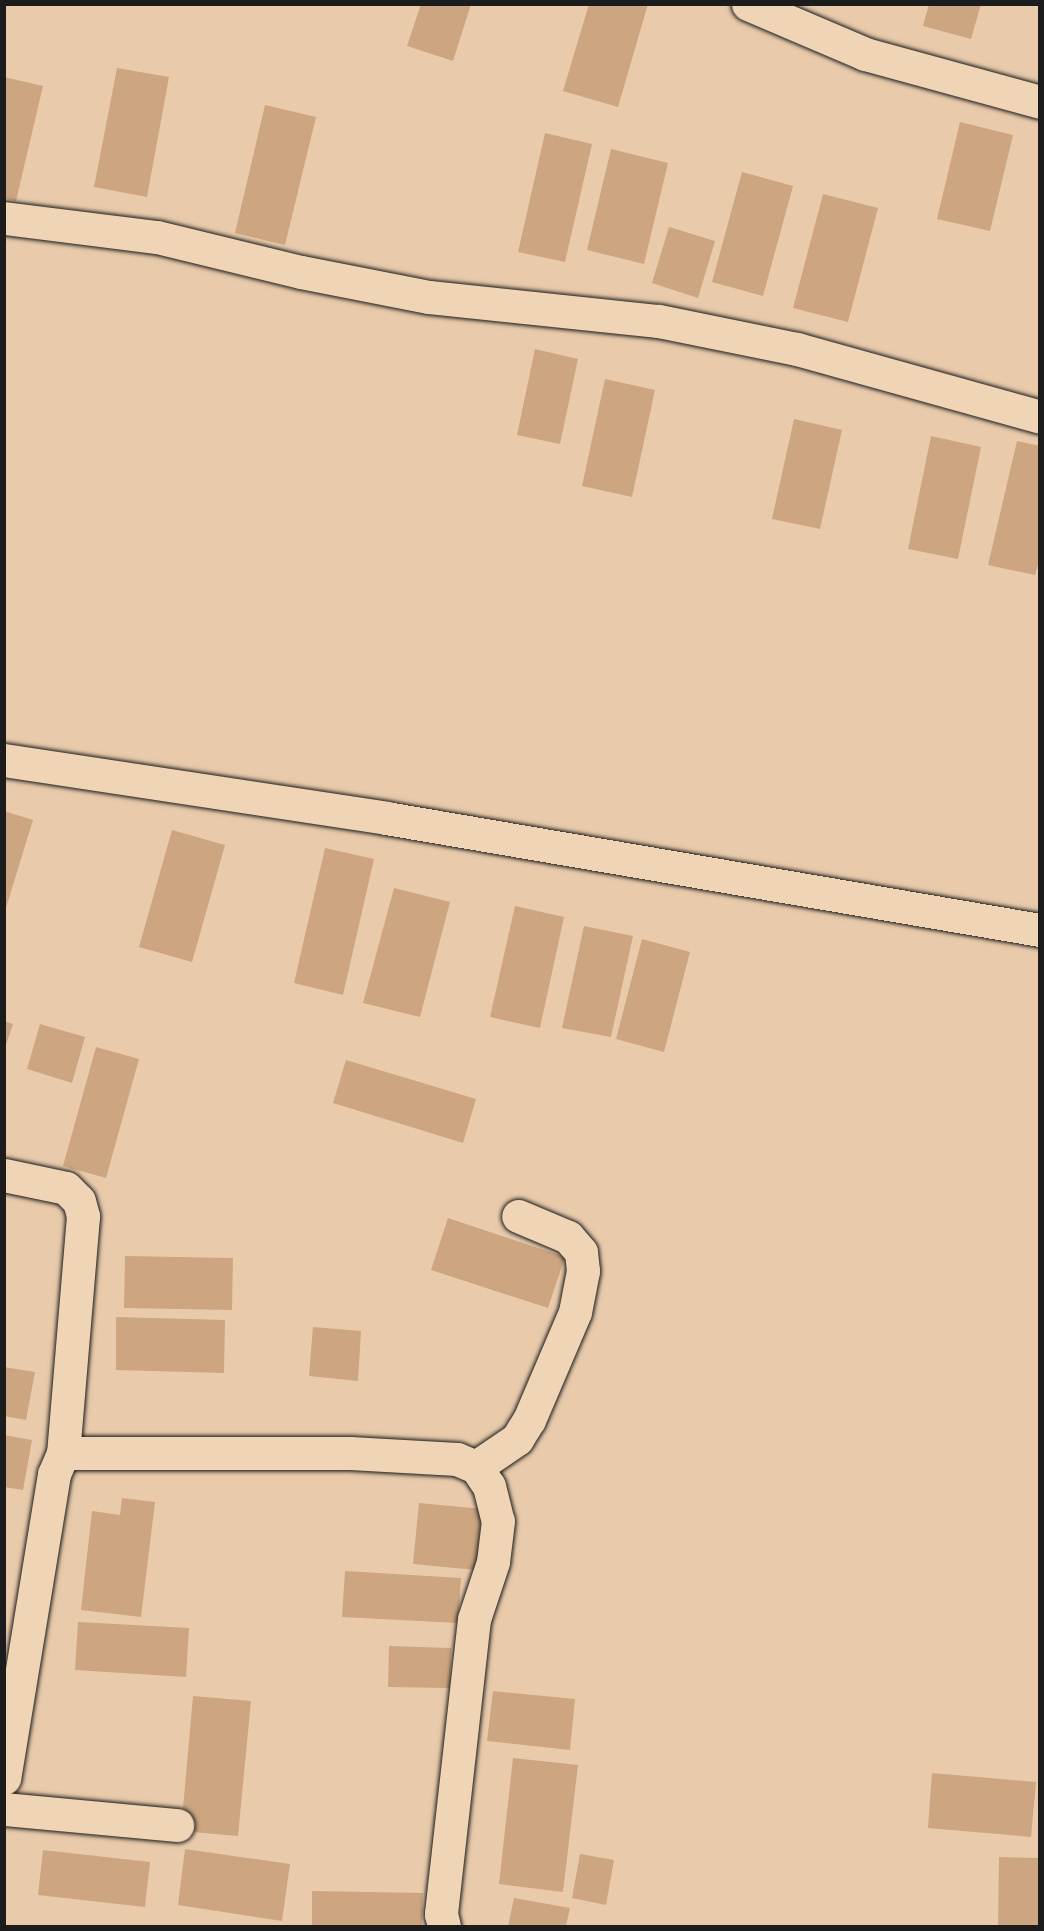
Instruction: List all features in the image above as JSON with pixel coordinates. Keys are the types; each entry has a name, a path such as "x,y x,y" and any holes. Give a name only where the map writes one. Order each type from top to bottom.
{"street":[{"path":"748,4 865,54 1040,102"},
{"path":"4,218 157,237 302,272 429,297 659,321 797,349 1040,417"},
{"path":"4,760 374,816 1040,930"},
{"path":"4,1175 66,1188 79,1201 83,1216 63,1452 54,1474 4,1778"},
{"path":"476,1467 517,1439 529,1420 575,1312 583,1271 581,1252 568,1237 518,1215"},
{"path":"63,1452 350,1453 457,1459 476,1467 489,1486 498,1521 493,1563 474,1619 441,1914 444,1926"},
{"path":"4,1809 177,1825"}],"building":[{"path":"421,4 471,4 453,61 407,46"},
{"path":"589,4 648,4 618,107 563,91"},
{"path":"929,4 981,4 971,39 923,26"},
{"path":"117,68 169,77 147,197 94,187"},
{"path":"4,77 43,86 16,201 4,198"},
{"path":"265,105 316,117 285,245 235,233"},
{"path":"960,122 1013,135 990,231 937,219"},
{"path":"545,133 592,144 565,262 518,252"},
{"path":"611,149 668,163 644,264 587,250"},
{"path":"742,172 793,186 763,296 712,282"},
{"path":"823,194 878,208 848,322 793,308"},
{"path":"669,227 715,241 698,298 652,283"},
{"path":"535,349 578,359 560,444 517,435"},
{"path":"605,379 655,390 632,497 582,486"},
{"path":"794,419 842,430 820,529 772,519"},
{"path":"931,436 981,447 958,559 908,549"},
{"path":"1017,441 1040,446 1040,557 1035,575 988,565"},
{"path":"4,811 33,820 5,911 4,911"},
{"path":"172,830 225,845 192,962 139,947"},
{"path":"325,848 374,859 343,995 294,983"},
{"path":"394,888 450,902 420,1017 363,1003"},
{"path":"515,906 564,917 540,1028 490,1017"},
{"path":"584,926 633,936 611,1037 562,1028"},
{"path":"642,939 690,952 664,1052 616,1039"},
{"path":"4,1021 13,1024 5,1048 4,1048"},
{"path":"40,1024 85,1037 72,1083 27,1069"},
{"path":"96,1047 139,1059 106,1178 63,1166"},
{"path":"346,1060 476,1099 463,1143 333,1103"},
{"path":"448,1218 565,1257 548,1308 431,1270"},
{"path":"125,1256 233,1258 232,1310 124,1308"},
{"path":"116,1317 225,1320 224,1373 116,1370"},
{"path":"313,1327 361,1331 358,1381 309,1376"},
{"path":"4,1367 35,1372 26,1420 4,1416"},
{"path":"4,1435 32,1440 23,1490 4,1487"},
{"path":"122,1498 155,1502 141,1617 81,1610 92,1511 120,1515"},
{"path":"419,1503 482,1509 476,1570 413,1564"},
{"path":"345,1571 461,1578 458,1623 342,1617"},
{"path":"78,1622 189,1628 186,1677 75,1670"},
{"path":"389,1646 451,1648 450,1688 388,1687"},
{"path":"493,1691 575,1699 570,1750 487,1741"},
{"path":"193,1696 251,1701 238,1836 181,1831"},
{"path":"513,1758 578,1765 563,1892 499,1884"},
{"path":"932,1773 1036,1782 1031,1837 928,1828"},
{"path":"185,1849 290,1864 282,1921 178,1905"},
{"path":"43,1850 150,1862 145,1907 38,1895"},
{"path":"580,1854 614,1860 606,1905 572,1898"},
{"path":"999,1857 1040,1858 1040,1926 998,1926"},
{"path":"312,1891 423,1893 422,1926 312,1926"},
{"path":"514,1898 570,1908 566,1926 508,1926"}]}
